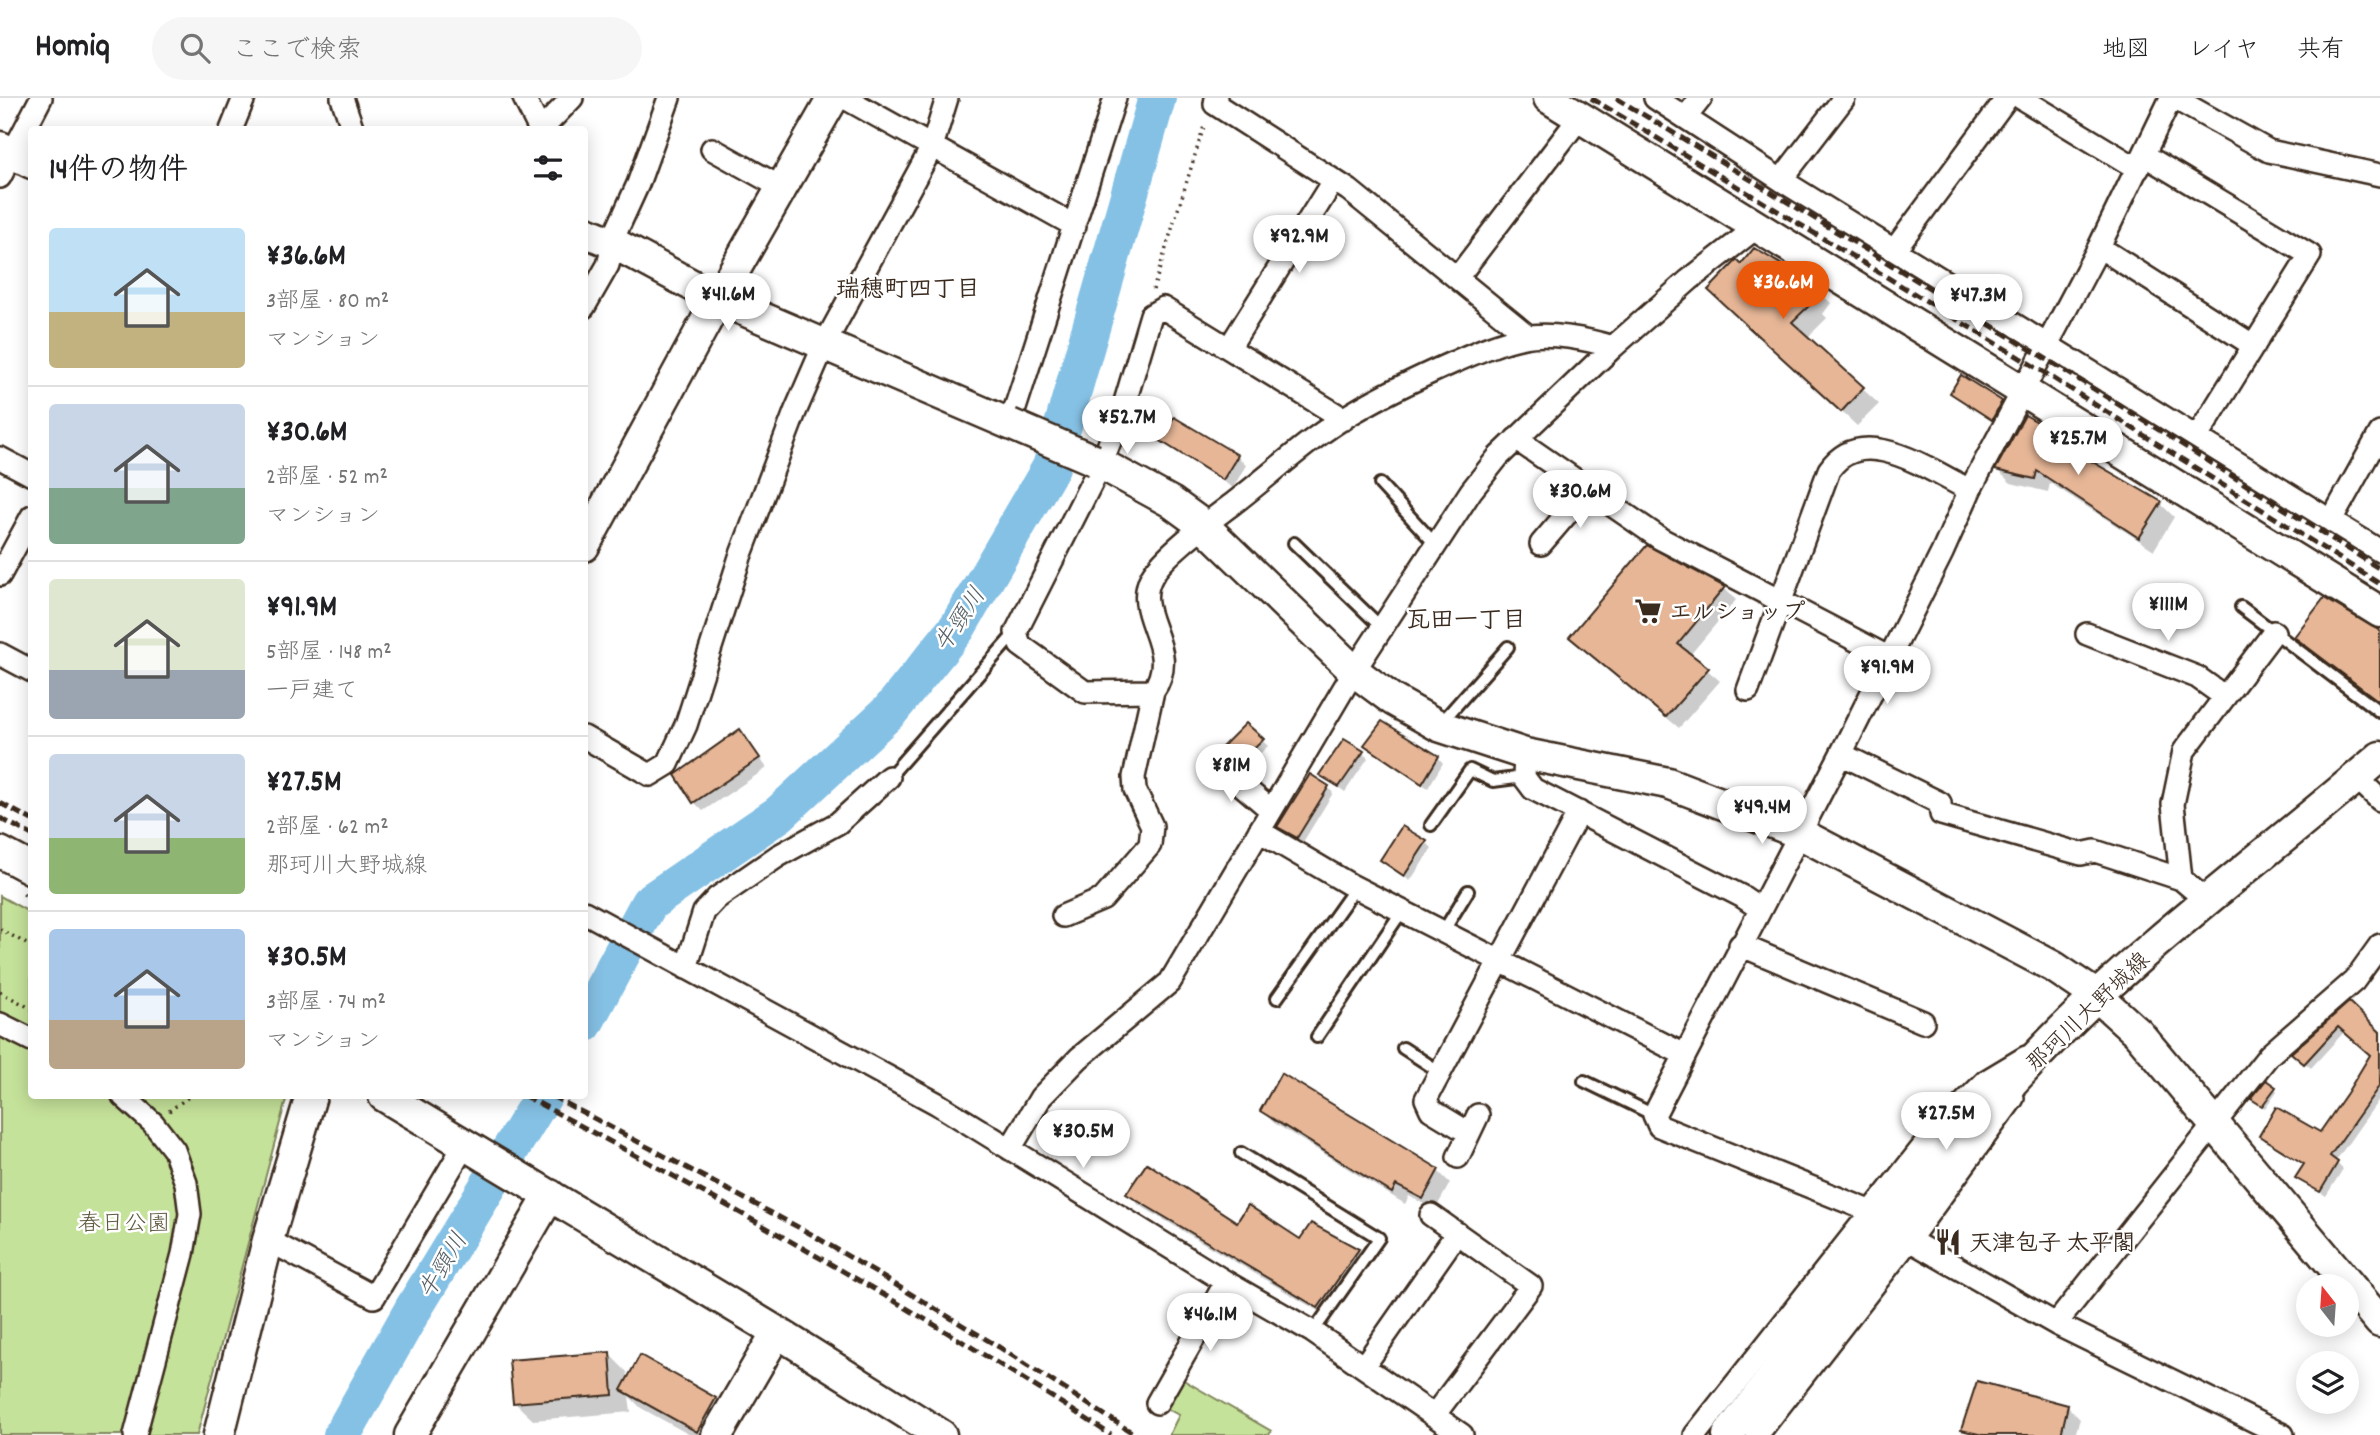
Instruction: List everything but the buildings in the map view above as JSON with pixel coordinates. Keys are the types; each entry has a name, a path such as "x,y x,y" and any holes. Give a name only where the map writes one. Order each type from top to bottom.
{"street":[{"path":"11,160 41,98"},
{"path":"233,126 244,98"},
{"path":"342,98 352,126"},
{"path":"524,98 538,126"},
{"path":"544,126 572,98"},
{"path":"588,300 608,265 618,230 669,98"},
{"path":"588,539 718,299 833,98"},
{"path":"845,98 1075,226"},
{"path":"588,739 649,775 668,764 686,725 757,513 824,345 932,148 947,98"},
{"path":"1010,424 1115,98"},
{"path":"1216,98 1215,104 1333,181 1528,336"},
{"path":"1549,98 2380,612"},
{"path":"1655,98 1781,180 2380,551"},
{"path":"1686,117 1701,98"},
{"path":"1781,180 1844,98"},
{"path":"1895,249 2007,98"},
{"path":"2021,98 2310,255 2197,437"},
{"path":"1870,1211 1659,1126 1654,1115 1683,1054 1841,754 1942,553 1970,490 2099,247 2172,98 2269,151 2380,175"},
{"path":"1457,278 1580,117"},
{"path":"712,149 782,188"},
{"path":"1229,348 1333,181"},
{"path":"1010,1149 1041,1097 1079,1058 1170,982 1354,671 1471,491 1516,439 1613,347 1689,280 1756,228"},
{"path":"588,233 615,244 718,299 1098,462 1171,502 1204,526 1354,671 1393,700 1439,726 1524,765 1668,783 1799,833 2011,942 2097,996 2138,1033 2380,1322"},
{"path":"2099,247 2254,346"},
{"path":"1153,691 1084,692 1020,645 1016,632 1122,412 1151,315 1163,307 1344,419"},
{"path":"1063,916 1103,899 1150,845 1152,826 1135,790 1134,778 1153,691 1160,680 1164,664 1148,609 1146,592 1156,568 1204,526 1344,419 1434,371 1499,343 1528,336 1592,341 1613,347"},
{"path":"2331,521 2380,433"},
{"path":"1516,439 1661,539 1888,657"},
{"path":"1748,690 1829,470 1837,458 1866,447 1883,449 1970,490"},
{"path":"0,458 28,473"},
{"path":"1541,544 1588,489"},
{"path":"0,575 28,523"},
{"path":"2181,879 2173,804 2184,751 2274,632"},
{"path":"2087,634 2197,677 2225,697"},
{"path":"0,654 28,669"},
{"path":"1841,754 1940,803 1941,814 2081,854 2095,851 2181,879 2206,900"},
{"name":"那珂川大野城線","path":"1728,1435 1974,1126 2050,1042 2097,996 2206,900 2380,757"},
{"path":"1218,765 1270,810"},
{"path":"1524,765 1533,789 1743,897 1759,908"},
{"path":"677,964 704,912 718,898 778,856 838,823 889,777"},
{"path":"2357,777 2380,800"},
{"path":"1458,1157 1474,1124 1431,1110 1427,1103 1440,1072 1498,960 1579,813"},
{"path":"1259,831 1356,887 1683,1054"},
{"path":"0,852 28,867"},
{"path":"590,916 936,1103 1226,1282 1313,1332 1436,1414 1462,1435"},
{"path":"1740,944 1923,1022"},
{"path":"2056,1324 2269,1055 2354,982 2380,945"},
{"path":"0,1024 28,1038"},
{"path":"1695,1435 1933,1134 1986,1081 2050,1042"},
{"path":"1757,1435 1999,1120 2050,1042"},
{"path":"126,1099 153,1123 174,1150 186,1182 190,1214 183,1254 135,1435"},
{"path":"219,1435 268,1240 310,1099"},
{"path":"389,1099 777,1332 941,1435"},
{"path":"268,1240 374,1297 464,1146"},
{"path":"410,1435 550,1195"},
{"path":"1431,1215 1531,1286 1436,1414"},
{"path":"1364,1366 1457,1233"},
{"path":"1909,1240 2056,1324 2283,1435"},
{"path":"1157,1402 1226,1282"},
{"path":"717,1435 777,1332"}],"lane":[{"path":"1380,484 1436,545"},
{"path":"1294,543 1382,628"},
{"path":"2241,607 2380,712"},
{"path":"889,777 1016,632"},
{"path":"1439,726 1508,647"},
{"path":"1432,825 1470,770 1493,781 1524,765"},
{"path":"1277,998 1356,887"},
{"path":"1443,932 1468,891"},
{"path":"1317,1037 1402,911"},
{"path":"1403,1048 1440,1072"},
{"path":"1584,1081 1654,1115"},
{"path":"1241,1153 1379,1238 1313,1332"}],"path":[{"path":"0,929 28,945"},
{"path":"0,992 28,1007"},
{"path":"153,1123 186,1099"}],"green space":[{"name":"春日公園","path":"0,896 28,911 28,1099 286,1099 197,1435 0,1435"},
{"path":"1180,1378 1271,1431 1269,1435 1169,1435 1179,1415 1162,1406"}],"waterway":[{"name":"牛頸川","path":"588,1017 649,903 779,814 890,711 957,628 1051,467 1157,98"},
{"name":"牛頸川","path":"342,1435 412,1311 541,1099"}],"railway":[{"path":"1591,98 2037,368 2380,584"},
{"path":"1616,98 2043,357 2380,569"},
{"path":"0,803 28,818"},
{"path":"0,818 28,833"},
{"path":"531,1099 674,1176 895,1301 1111,1435"},
{"path":"558,1099 811,1234 999,1347 1136,1435"}],"place":[{"name":"エルショップ","path":"1648,611"},
{"name":"天津包子 太平閣","path":"1948,1242"}],"district":[{"name":"瑞穂町四丁目","path":"908,288"},
{"name":"瓦田一丁目","path":"1466,619"}]}
